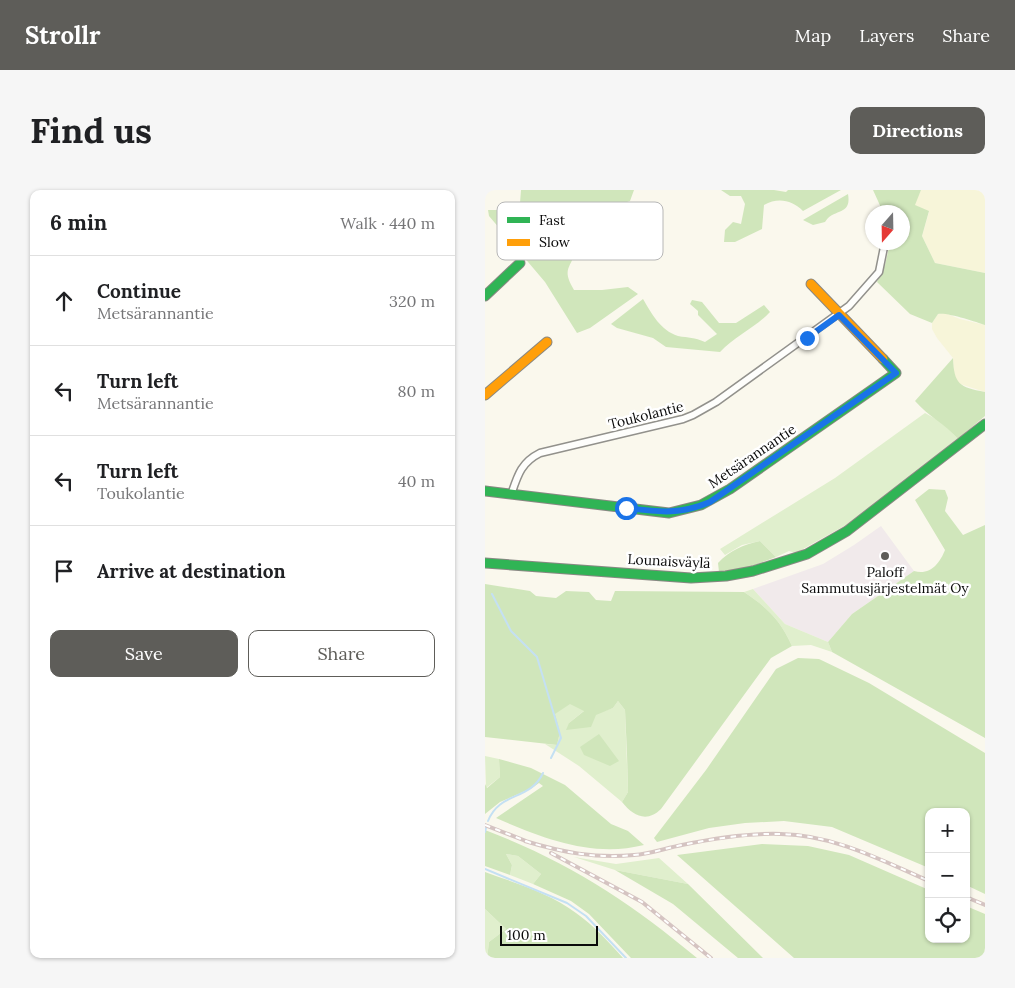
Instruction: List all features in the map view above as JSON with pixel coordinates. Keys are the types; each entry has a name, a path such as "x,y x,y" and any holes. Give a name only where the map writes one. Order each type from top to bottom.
{"street":[{"name":"Toukolantie","path":"512,492 518,474 529,458 540,453 693,416 758,373 839,315 864,291 879,272 883,250"},
{"path":"485,296 520,263"},
{"name":"Metsärannantie","path":"485,490 669,512 689,510 710,502 896,373 811,284"},
{"path":"485,395 547,342"},
{"name":"Lounaisväylä","path":"485,563 691,578 726,576 753,571 807,554 847,531 985,424"}],"shaded area":[{"path":"921,190 985,190 985,273 935,263 922,236 929,212 914,205"},
{"path":"945,313 985,325 985,392 960,384 954,377 953,358 932,329 932,323 938,314"},
{"path":"881,526 914,571 852,614 828,642 785,624 753,589 823,564"}],"green space":[{"path":"521,190 634,190 630,201 627,202 520,202"},
{"path":"721,190 774,190 786,192 788,190 841,190 803,211 790,202 780,200 764,205 762,229 735,242 724,242 725,230 733,222 741,224 745,204 741,196 730,196"},
{"path":"873,190 921,190 915,205 929,211 922,236 935,263 985,273 985,325 948,314 938,314 932,323 910,314 877,282 885,265 888,250 910,250 910,205 880,205"},
{"path":"848,194 845,209 828,218 825,222 813,225 803,220"},
{"path":"488,210 497,210 497,225 489,216"},
{"path":"526,260 572,260 568,277 574,290 602,290 628,287 638,294 590,328 577,333 545,282"},
{"path":"643,299 657,321 666,330 678,336 695,338 705,342 717,334 698,315 698,311 690,304 692,300 702,302 719,323 736,323 764,305 770,312 720,352 666,347 653,338 617,328 611,324"},
{"path":"953,358 955,374 960,383 969,388 985,392 985,416 958,439 915,401"},
{"path":"925,413 943,423 958,439 853,521 796,553 789,551 776,557 760,541 742,545 725,555 720,549 835,478"},
{"path":"929,489 945,490 948,498 945,511 963,535 985,525 985,738 832,652 828,642 852,614 914,571 925,572 937,564 945,550 915,500"},
{"path":"760,541 776,557 747,568 719,572 718,563 732,551"},
{"path":"485,584 530,591 536,596 556,598 566,591 589,592 596,600 611,601 615,591 744,592 773,615 792,646 771,658 661,809 651,816 640,816 631,811 622,802 628,792 627,754 625,710 618,701 613,708 596,715 591,727 566,730 569,723 584,711 570,704 555,714 560,732 557,745 485,737"},
{"path":"753,589 785,624 828,642 832,652 811,645 792,646 773,615 744,592"},
{"path":"798,658 819,659 869,683 985,753 985,894 970,887 970,808 925,808 925,866 832,827 784,821 745,823 709,828 657,842 654,838 706,770 776,669"},
{"path":"618,701 625,710 628,792 622,802 579,766 545,744 557,745 560,732 554,714 570,703 585,710 569,723 613,708"},
{"path":"599,734 619,761 610,766 584,755 580,747"},
{"path":"485,756 499,759 500,777 486,788"},
{"path":"499,759 531,768 565,785 611,824 628,831 644,845 605,849 568,844 549,839 496,818 543,786 539,783 500,802 485,814 485,784 487,788 500,777"},
{"path":"485,830 543,855 597,885 647,919 697,958 631,958 589,914 571,901 533,884 541,874 518,856 506,854 512,865 510,875 485,866"},
{"path":"762,844 808,846 849,855 925,888 925,943 970,943 970,908 985,914 985,958 794,958 677,855"},
{"path":"506,854 518,856 541,874 533,884 510,875 512,865"},
{"path":"574,857 616,864 659,858 688,884 615,870"},
{"path":"615,870 688,884 763,958 738,958 673,904"},
{"path":"485,872 532,889 566,906 595,928 623,958 487,958 489,942 506,929 485,909"},
{"path":"485,909 506,929 489,942 487,958 485,958"}],"waterway":[{"path":"492,594 511,631 537,657 561,738 551,758"},
{"path":"488,821 493,811 507,800 531,788 543,773"},
{"path":"485,832 486,828"},
{"path":"485,869 567,903 586,916 626,958"}],"railway":[{"path":"485,825 531,843"},
{"path":"525,841 579,854 620,856 731,837 757,834 801,835 857,850 925,879"},
{"path":"551,853 642,902 711,958"},
{"path":"968,898 985,905"}],"traffic: fast":[{"path":"485,296 520,263"},
{"path":"485,491 669,513 701,505 730,489 896,373 883,359"},
{"path":"485,563 691,578 726,576 753,571 807,554 847,531 985,424"}],"traffic: slow":[{"path":"811,284 883,359"},
{"path":"485,395 547,342"}],"place":[{"name":"Paloff Sammutusjärjestelmät Oy","path":"885,556"}],"route":[{"path":"626,508 669,512 689,510 710,502 867,395 896,373 839,315 807,338"}]}
